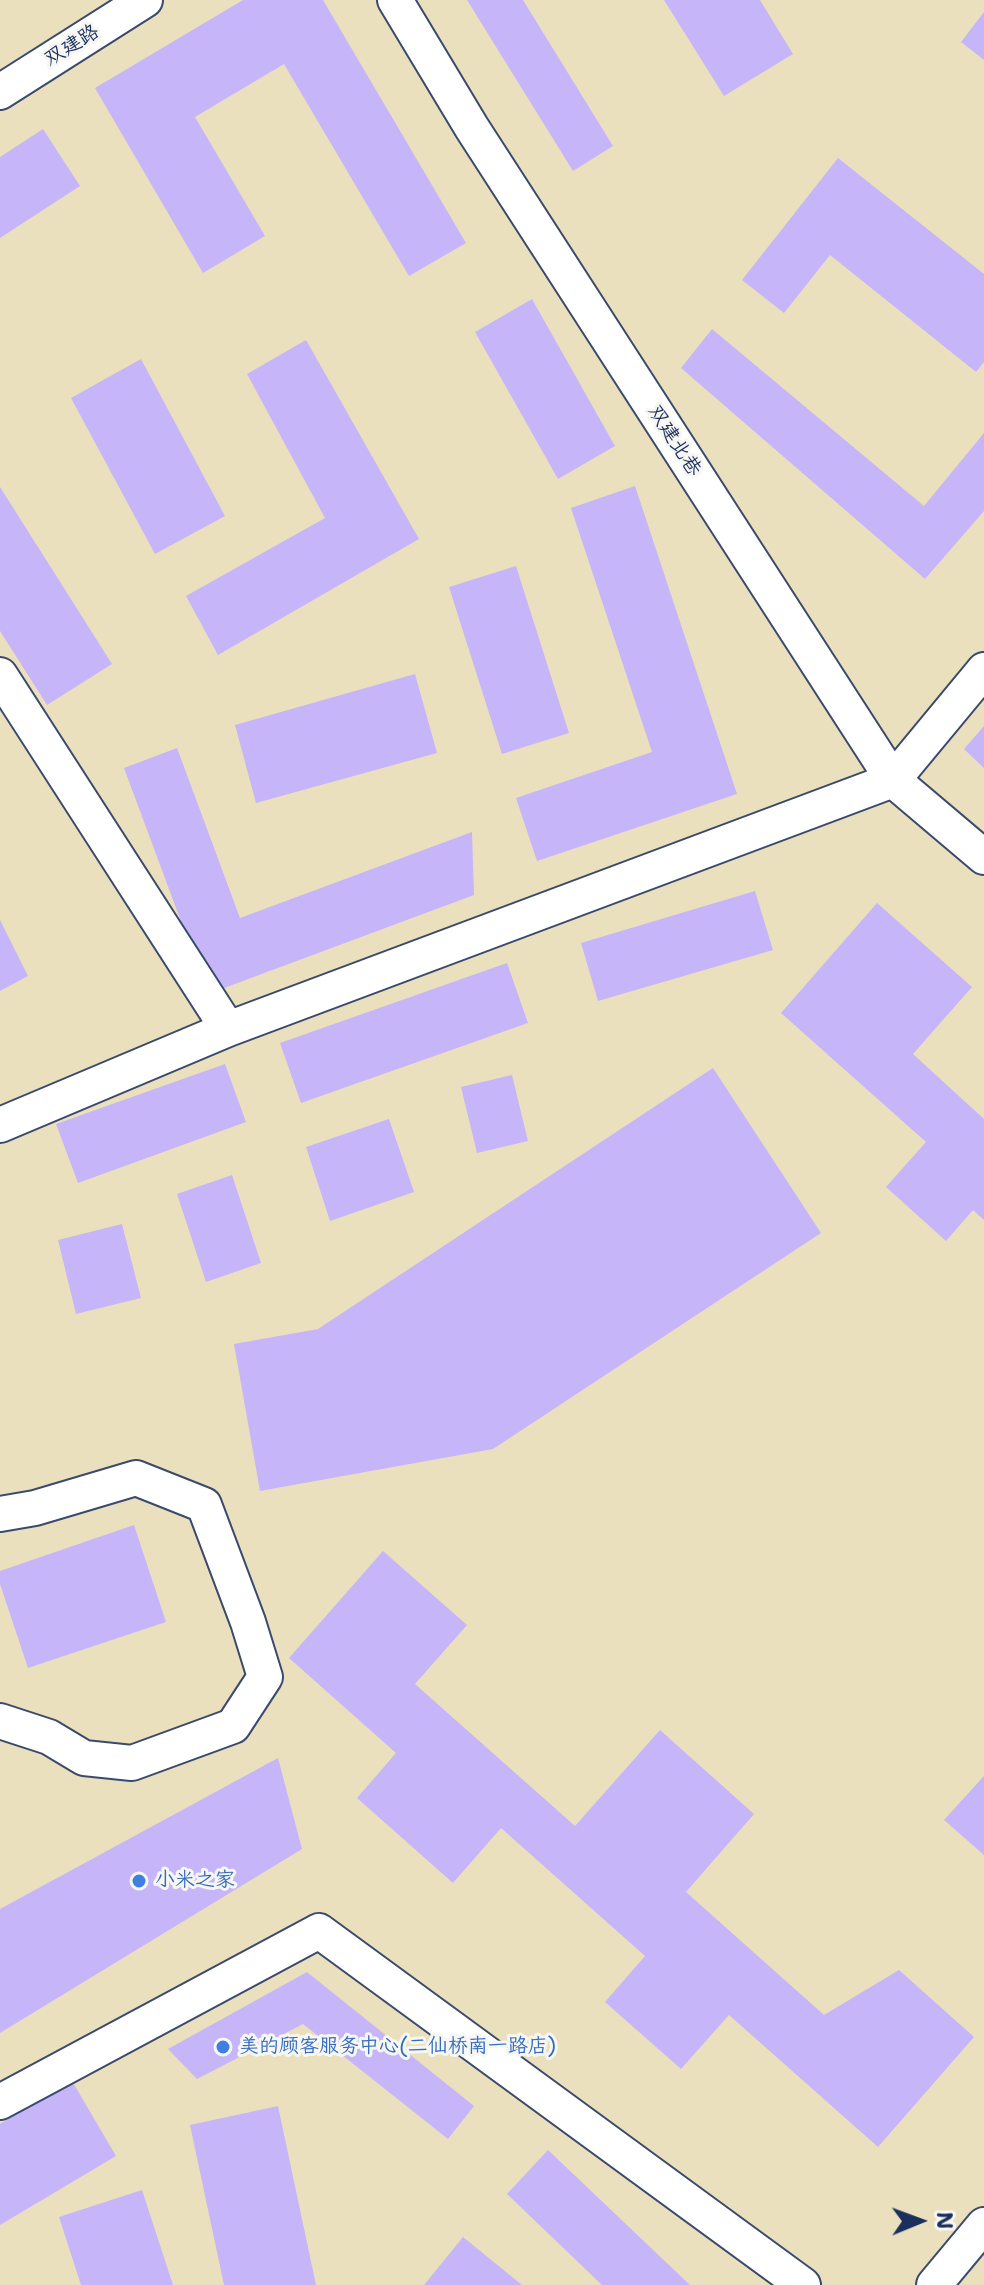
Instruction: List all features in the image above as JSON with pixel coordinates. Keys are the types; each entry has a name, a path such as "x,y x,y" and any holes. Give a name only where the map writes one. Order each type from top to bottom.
{"street":[{"name":"双建路","path":"0,92 145,0"},
{"name":"双建北巷","path":"395,0 472,128 893,780 984,857"},
{"path":"0,1125 228,1029 893,780 984,670"},
{"path":"0,675 228,1029"},
{"path":"0,1514 35,1508 136,1478 204,1505 265,1677 233,1726 132,1763 84,1758 49,1737 0,1721"},
{"path":"0,2102 319,1931 803,2285"},
{"path":"934,2285 984,2225"}],"building":[{"path":"243,0 323,0 466,243 409,276 284,64 195,117 265,236 203,273 95,88"},
{"path":"467,0 523,0 613,146 573,171"},
{"path":"664,0 760,0 793,54 724,96"},
{"path":"984,12 984,60 961,42"},
{"path":"43,129 80,186 0,238 0,157"},
{"path":"838,158 984,274 984,362 976,372 830,255 784,313 742,280"},
{"path":"532,299 615,446 558,479 475,332"},
{"path":"712,329 924,506 984,433 984,511 925,579 681,368"},
{"path":"306,340 419,539 218,655 186,596 325,518 247,374"},
{"path":"141,359 225,516 155,554 71,398"},
{"path":"635,486 737,794 537,861 516,798 652,752 571,508"},
{"path":"0,487 112,664 47,705 0,631"},
{"path":"516,566 569,733 502,754 449,587"},
{"path":"415,674 437,753 256,803 235,725"},
{"path":"984,726 984,768 964,749"},
{"path":"177,748 240,918 472,832 474,895 208,994 124,768"},
{"path":"755,891 773,950 598,1001 581,943"},
{"path":"877,903 972,987 913,1054 984,1119 984,1220 973,1210 946,1241 886,1187 926,1142 781,1013"},
{"path":"0,920 28,976 0,991"},
{"path":"507,963 528,1023 301,1103 280,1043"},
{"path":"225,1064 246,1122 78,1183 56,1124"},
{"path":"713,1068 821,1233 493,1449 260,1491 234,1344 318,1329"},
{"path":"512,1075 528,1141 477,1153 461,1087"},
{"path":"389,1119 414,1192 330,1221 306,1147"},
{"path":"232,1175 261,1263 206,1282 177,1194"},
{"path":"122,1224 141,1298 76,1314 58,1240"},
{"path":"134,1525 166,1622 28,1668 0,1584 0,1571"},
{"path":"383,1551 467,1625 415,1684 575,1826 660,1730 754,1814 686,1892 824,2015 899,1970 974,2037 878,2147 729,2015 681,2069 605,2002 645,1956 501,1828 453,1883 357,1798 396,1753 289,1658"},
{"path":"278,1758 302,1849 0,2033 0,1909"},
{"path":"984,1776 984,1855 944,1820"},
{"path":"307,1972 474,2106 448,2139 303,2024 197,2079 168,2049"},
{"path":"72,2081 116,2156 0,2225 0,2124"},
{"path":"278,2106 316,2285 224,2285 190,2125"},
{"path":"548,2150 690,2285 602,2285 507,2194"},
{"path":"142,2190 173,2285 81,2285 59,2217"},
{"path":"463,2237 522,2285 424,2285"}],"place":[{"name":"小米之家","path":"139,1881"},
{"name":"美的顾客服务中心(二仙桥南一路店)","path":"223,2047"}]}
